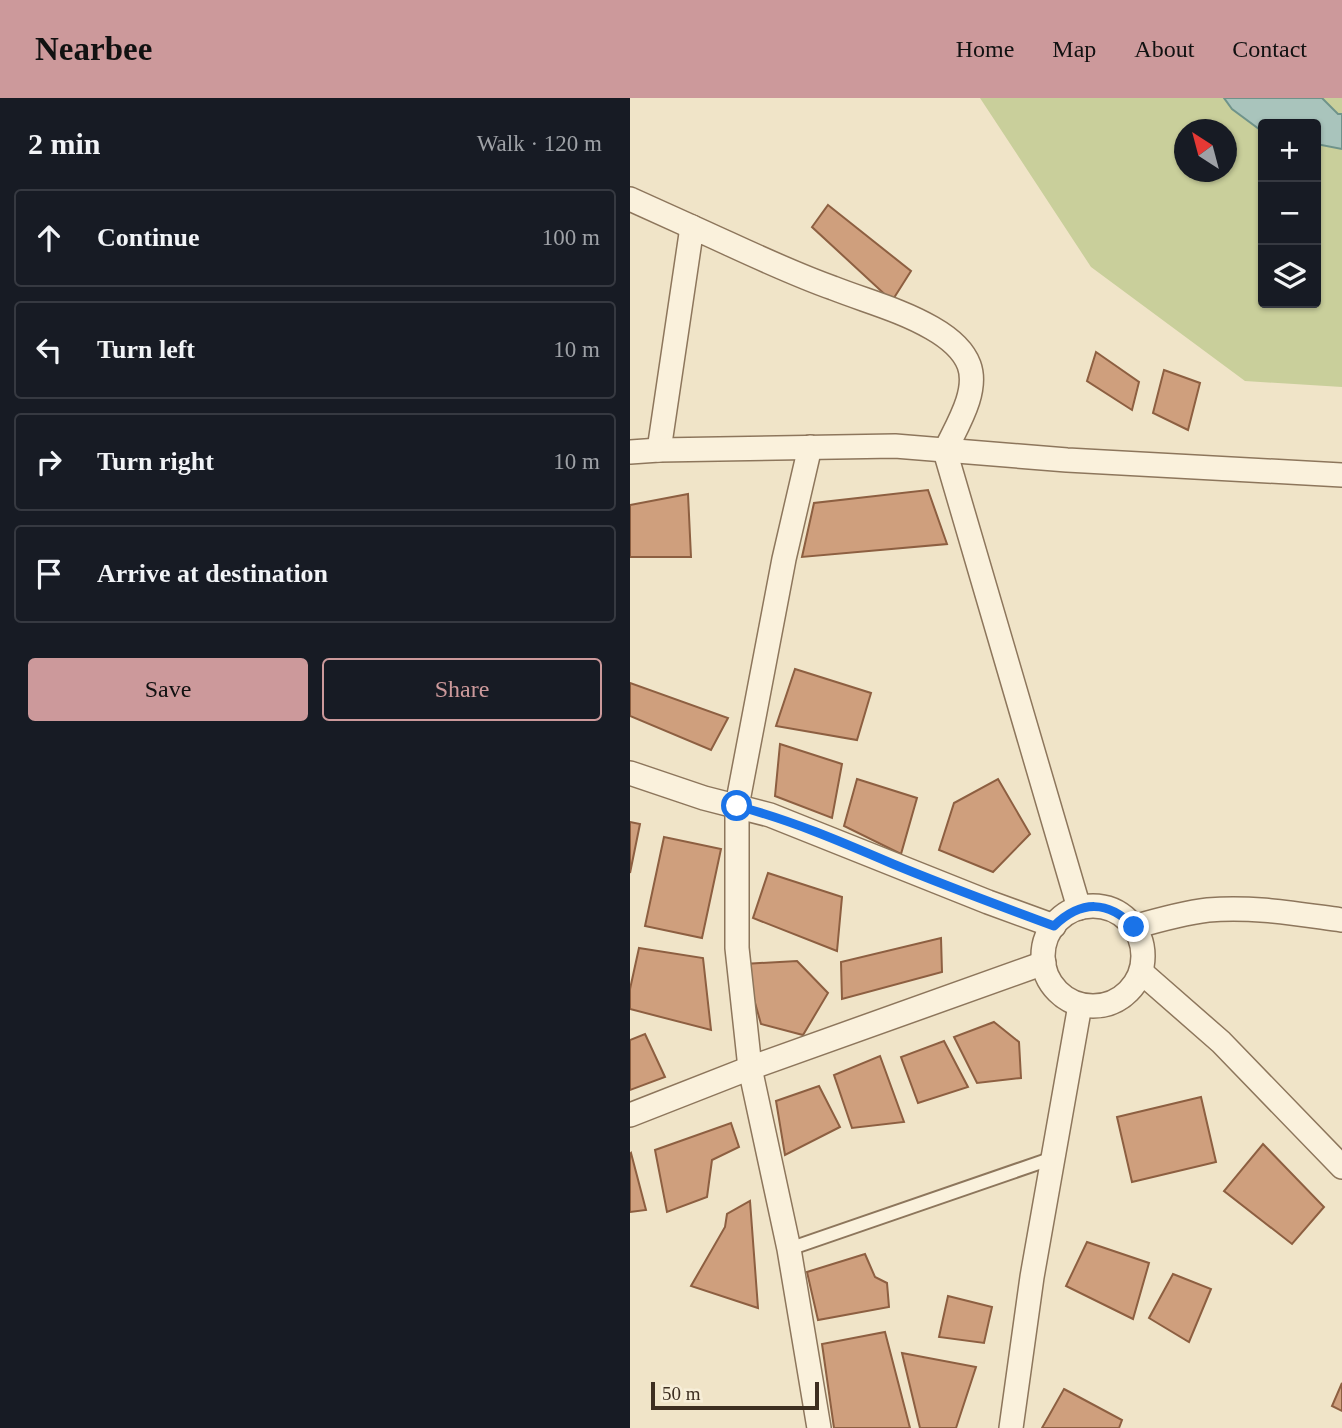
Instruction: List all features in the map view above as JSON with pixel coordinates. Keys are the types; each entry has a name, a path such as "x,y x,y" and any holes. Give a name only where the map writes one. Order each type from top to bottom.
{"street":[{"path":"630,199 780,267 931,327 951,341 969,366 970,379 963,412 945,450 1079,908"},
{"path":"659,450 692,227"},
{"path":"630,452 895,446 1067,460 1342,475"},
{"path":"810,447 784,559 737,806 737,948 750,1068 789,1249 819,1428"},
{"path":"630,773 704,798 770,814 1054,926"},
{"path":"1094,906 1110,909 1123,916 1134,927 1143,948 1141,972 1135,985 1124,997 1110,1004 1095,1007 1066,999 1047,977 1044,963 1047,937 1065,915 1079,908 1094,906"},
{"path":"1134,927 1207,910 1292,912 1342,920"},
{"path":"630,1115 750,1068 1044,963"},
{"path":"1141,972 1221,1042 1342,1167"},
{"path":"1011,1428 1032,1277 1080,1005"}],"lane":[{"path":"789,1249 1053,1158"}],"green space":[{"path":"980,98 1342,98 1342,387 1245,381 1091,267"}],"water":[{"path":"1224,98 1322,98 1338,114 1342,114 1342,149 1321,145 1321,119 1258,119 1258,128 1232,109"}],"building":[{"path":"828,205 911,271 892,301 812,227"},
{"path":"1096,352 1139,382 1132,410 1087,381"},
{"path":"1164,370 1200,383 1188,430 1153,413"},
{"path":"928,490 947,544 802,557 814,503"},
{"path":"688,494 691,557 630,557 630,505"},
{"path":"795,669 871,693 857,740 776,726"},
{"path":"630,683 728,718 711,750 630,716"},
{"path":"780,744 842,764 832,818 775,796"},
{"path":"857,779 917,798 901,854 844,826"},
{"path":"998,779 1030,834 993,872 939,850 954,803"},
{"path":"630,822 640,824 630,873"},
{"path":"664,837 721,849 702,938 645,926"},
{"path":"768,873 842,897 837,951 753,918"},
{"path":"941,938 942,972 842,999 841,962"},
{"path":"639,948 703,958 711,1030 630,1009 630,989"},
{"path":"797,961 828,993 803,1035 761,1024 744,964"},
{"path":"994,1022 1019,1042 1021,1078 977,1083 954,1037"},
{"path":"645,1034 665,1077 630,1090 630,1040"},
{"path":"944,1041 968,1087 918,1103 901,1057"},
{"path":"880,1056 904,1122 852,1128 834,1075"},
{"path":"819,1086 840,1127 785,1155 776,1101"},
{"path":"1201,1097 1216,1162 1132,1182 1117,1117"},
{"path":"731,1123 739,1147 712,1160 707,1197 667,1212 655,1150"},
{"path":"1263,1144 1324,1207 1292,1244 1224,1191"},
{"path":"630,1154 646,1210 630,1212"},
{"path":"750,1201 758,1308 691,1286 725,1227 727,1214"},
{"path":"1087,1242 1149,1263 1133,1319 1066,1286"},
{"path":"865,1254 875,1277 887,1283 889,1307 818,1320 807,1272"},
{"path":"1173,1274 1211,1289 1189,1342 1149,1318"},
{"path":"948,1296 992,1307 984,1343 939,1337"},
{"path":"885,1332 910,1428 834,1428 822,1344"},
{"path":"902,1353 976,1367 956,1428 920,1428"},
{"path":"1342,1383 1342,1411 1332,1406"},
{"path":"1064,1389 1122,1420 1119,1428 1042,1428"}],"route":[{"path":"737,806 770,814 810,829 1054,926 1065,915 1079,908 1094,906 1110,909 1123,916 1134,927"}]}
